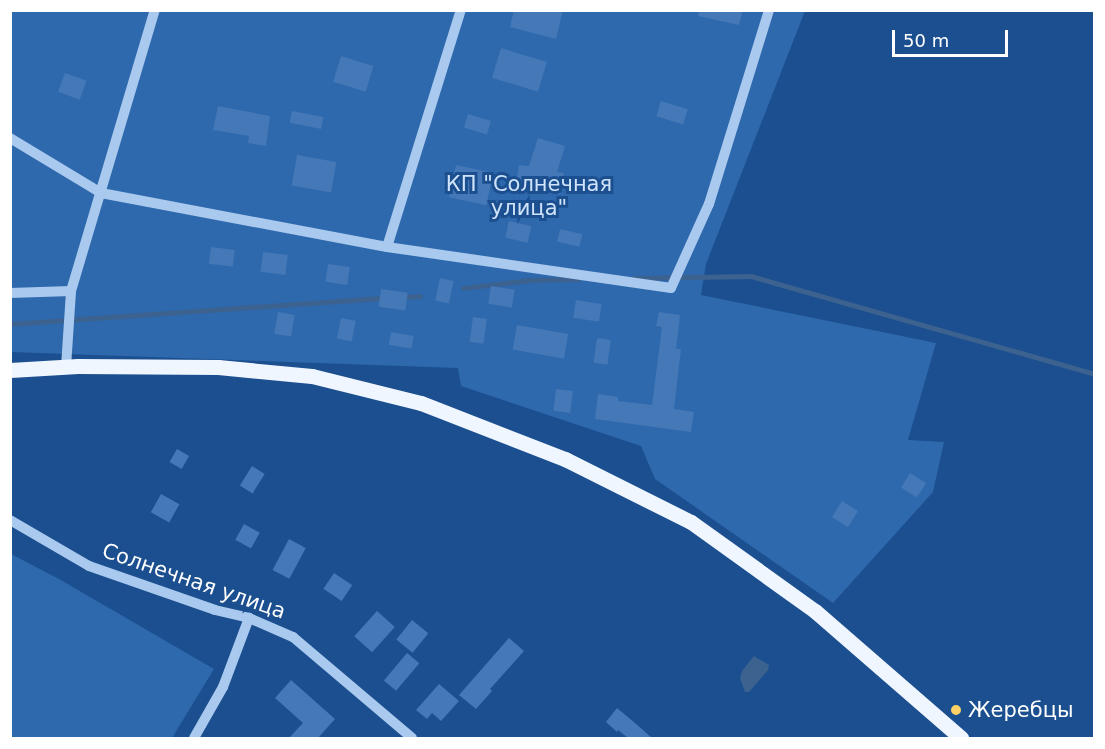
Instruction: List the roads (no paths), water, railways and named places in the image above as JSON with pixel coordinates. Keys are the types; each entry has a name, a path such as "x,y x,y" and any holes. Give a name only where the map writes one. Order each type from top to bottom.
{"main road":[{"path":"10,370 66,367 218,367 312,376 421,402 565,459 700,529 815,611 962,738"}],"street":[{"path":"66,367 71,291 155,10"},
{"path":"387,247 461,10"},
{"path":"10,138 101,194 387,247 671,288 710,204 769,10"},
{"path":"10,293 71,291"},
{"name":"Солнечная улица","path":"10,520 89,566 215,610 249,618 293,637 412,738"},
{"path":"194,738 223,687 249,618"}],"waterway":[{"path":"634,278 751,276 1094,374"},
{"path":"463,288 530,280 578,279"},
{"path":"402,297 420,296"},
{"path":"10,324 385,298"}],"place":[{"name":"Жеребцы","path":"956,710"}],"park label":[{"name":"КП \"Солнечная улица\"","path":"529,196"}]}
